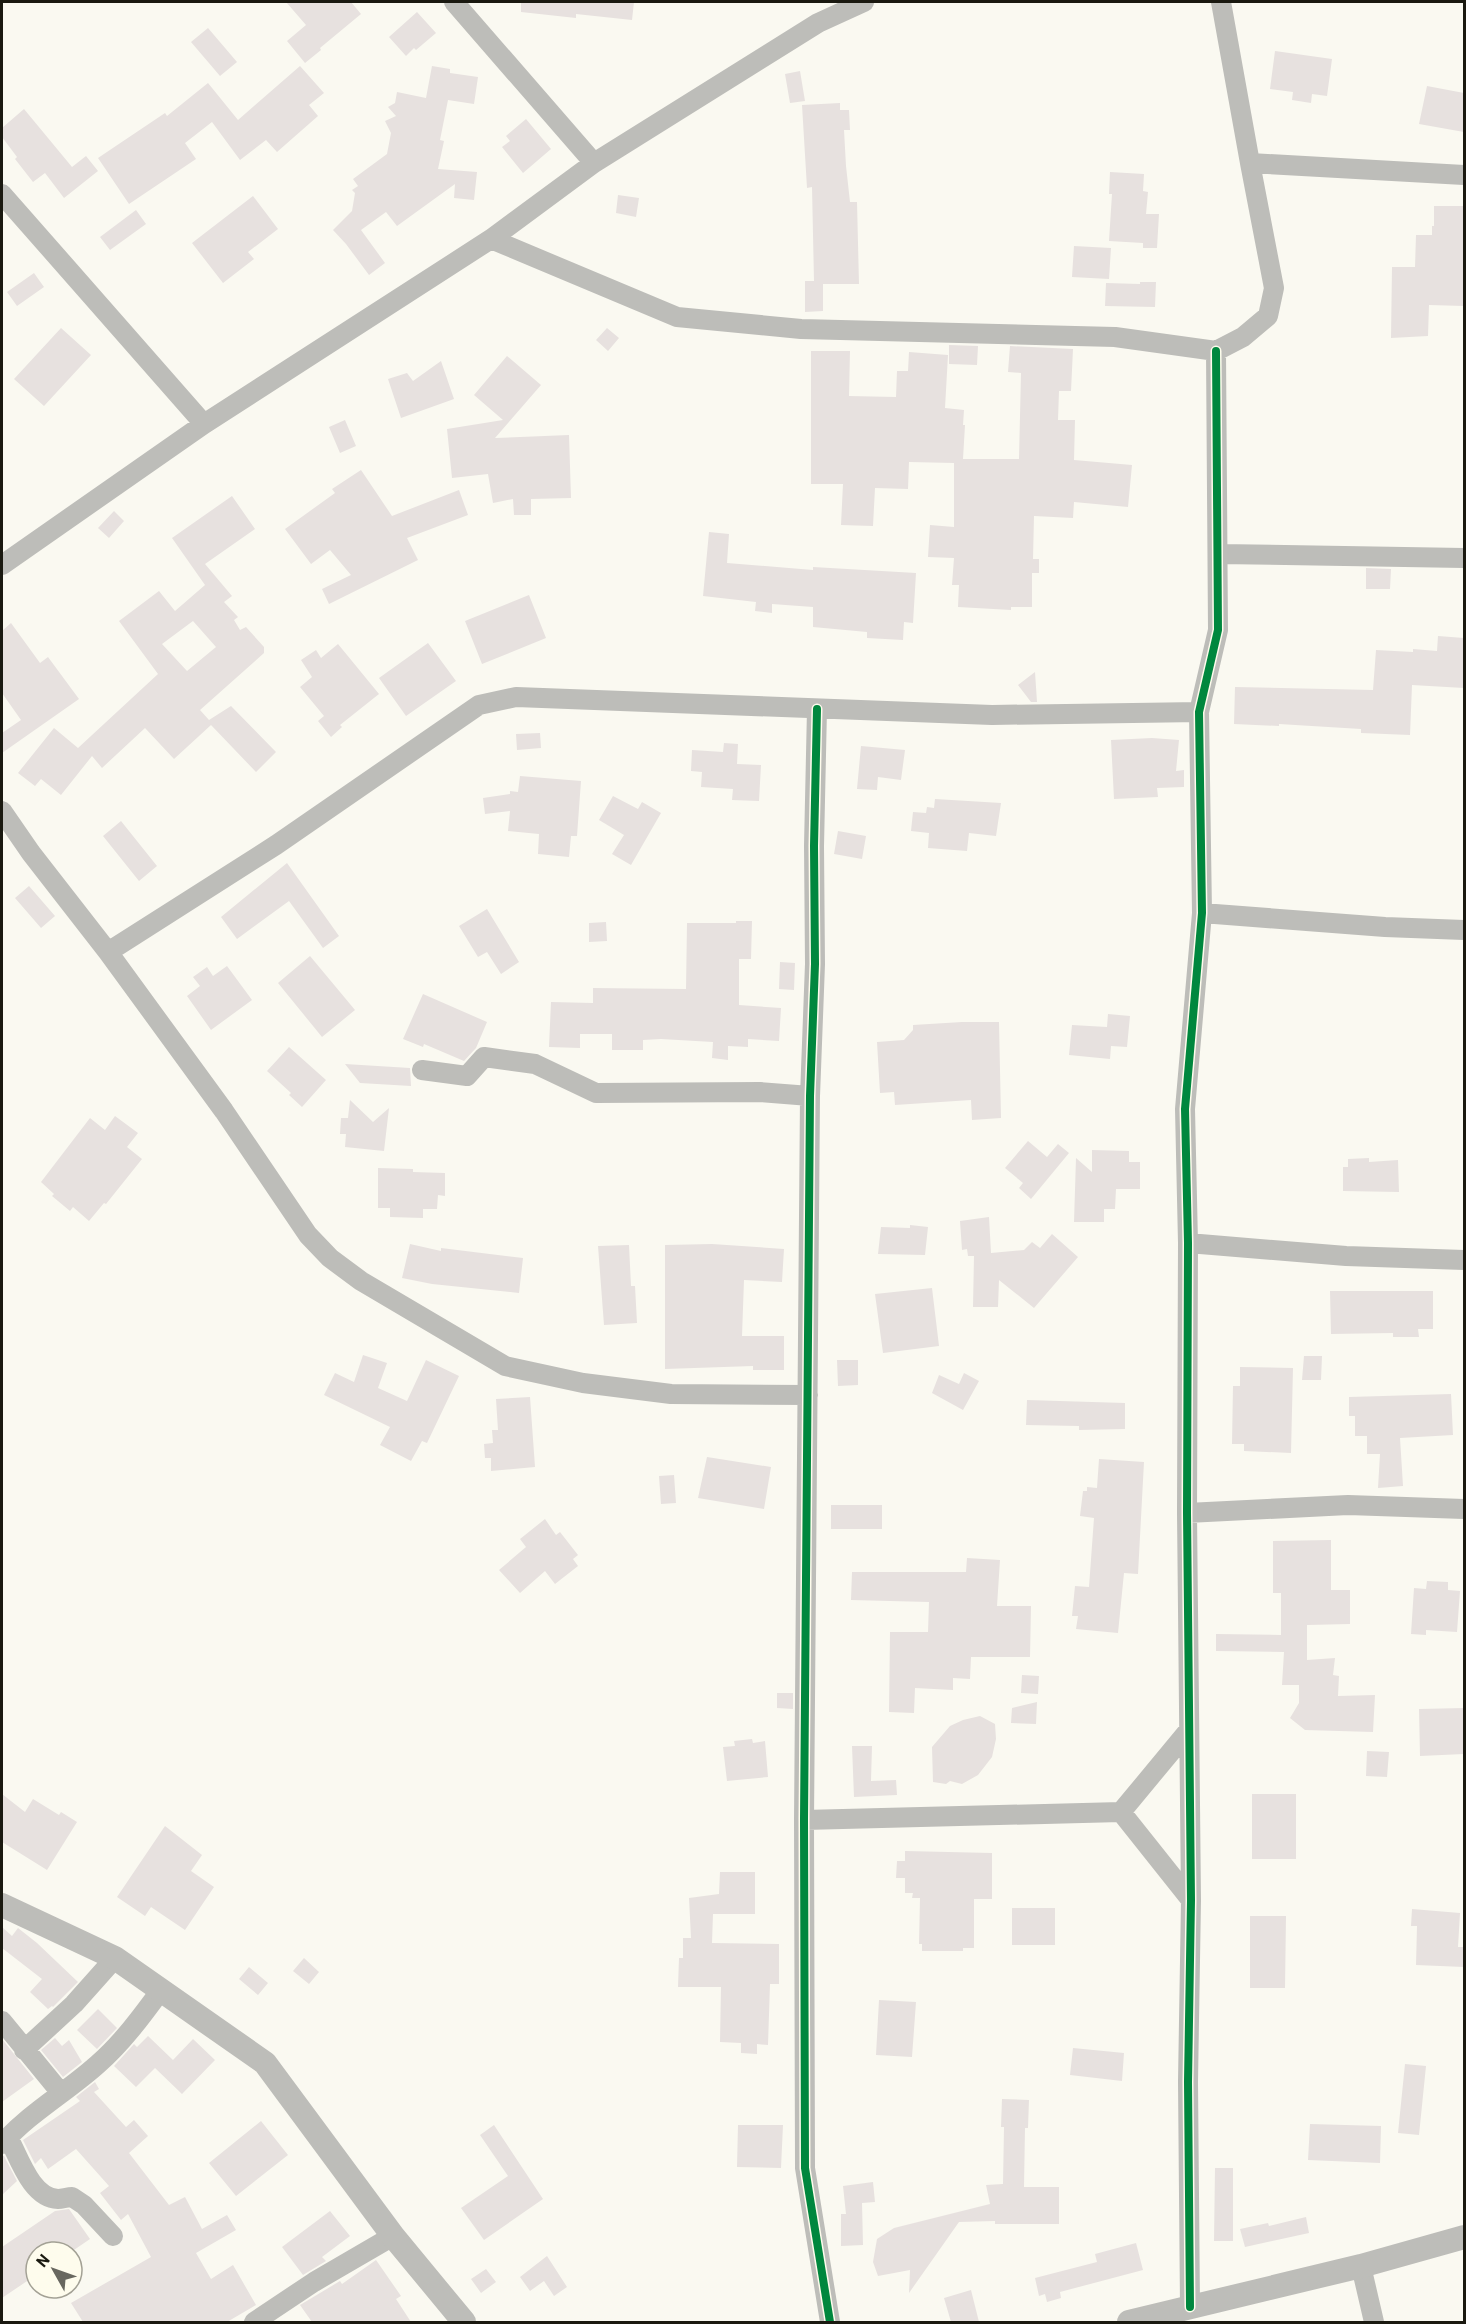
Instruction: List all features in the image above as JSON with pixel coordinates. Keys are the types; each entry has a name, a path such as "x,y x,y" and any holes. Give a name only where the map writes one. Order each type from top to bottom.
{"street":[{"path":"454,2 594,162"},
{"path":"2,565 204,424 491,239 594,162 818,22 864,2"},
{"path":"491,239 677,317 801,328 1115,337 1216,351 1244,336 1268,316 1274,288 1221,2"},
{"path":"1250,163 1464,175"},
{"path":"2,194 204,424"},
{"path":"1190,2307 1188,2082 1191,1900 1187,1513 1188,1243 1185,1109 1202,913 1199,711 1218,630 1216,351"},
{"path":"1219,554 1464,558"},
{"path":"108,952 276,845 479,705 516,697 992,715 1199,711"},
{"path":"818,709 814,846 815,964 810,1096 804,1820 805,2168 830,2322"},
{"path":"2,811 224,1111 308,1235 330,1258 361,1281 505,1366 583,1383 671,1394 808,1395"},
{"path":"1202,913 1384,927 1464,930"},
{"path":"422,1070 467,1076 484,1057 535,1065 597,1093 760,1092 810,1096"},
{"path":"1188,1243 1346,1256 1464,1260"},
{"path":"1187,1513 1348,1505 1464,1509"},
{"path":"804,1820 1121,1812 1190,1730"},
{"path":"1121,1812 1191,1900"},
{"path":"2,1905 115,1958 265,2063 393,2236 464,2322"},
{"path":"24,2050 74,2004 115,1958"},
{"path":"113,2236 84,2205 72,2197 57,2199 45,2196 33,2185 5,2140 99,2064 138,2022 161,1990"},
{"path":"2,2021 61,2093"},
{"path":"254,2322 314,2282 393,2236"},
{"path":"1129,2322 1361,2266 1464,2237"},
{"path":"1361,2266 1374,2322"}],"building":[{"path":"286,2 351,2 361,14 305,63 287,41 306,25"},
{"path":"521,2 634,2 632,20 576,14 576,18 521,12"},
{"path":"417,12 436,33 406,56 389,37"},
{"path":"208,28 237,62 220,76 191,42"},
{"path":"1275,51 1332,59 1327,96 1312,94 1311,103 1292,100 1293,92 1270,89"},
{"path":"300,66 324,93 309,105 318,116 277,152 266,140 240,160 212,122 185,143 196,159 129,204 98,158 165,113 167,116 208,83 238,120"},
{"path":"432,66 450,69 450,73 478,77 474,104 448,100 440,140 444,141 438,169 477,172 474,200 454,198 455,184 397,226 386,212 361,230 385,263 369,275 333,230 352,211 355,193 352,190 358,186 353,179 387,154 391,133 385,121 396,116 388,107 395,103 397,92 426,98"},
{"path":"800,71 805,101 790,103 785,74"},
{"path":"1427,86 1464,93 1464,132 1419,124"},
{"path":"840,103 840,110 849,110 850,130 844,130 846,166 850,202 857,202 859,284 823,284 823,311 805,312 805,281 814,281 812,187 807,188 802,105"},
{"path":"24,109 72,167 86,156 98,171 64,198 45,173 33,182 2,137 2,128"},
{"path":"526,119 551,149 523,173 502,147 510,141 506,136"},
{"path":"1110,172 1144,174 1143,191 1148,192 1146,214 1159,214 1157,248 1143,248 1143,243 1109,241 1112,194 1109,194"},
{"path":"618,195 639,198 636,217 616,213"},
{"path":"253,196 278,229 248,252 254,259 223,283 192,243"},
{"path":"1434,206 1464,206 1464,306 1429,305 1428,336 1391,338 1392,267 1415,267 1416,235 1432,235"},
{"path":"136,210 146,224 110,250 100,237"},
{"path":"1074,246 1111,248 1109,279 1072,277"},
{"path":"34,273 44,287 17,306 7,292"},
{"path":"1140,282 1156,282 1155,307 1105,306 1106,283 1140,284"},
{"path":"61,328 91,355 44,406 14,379"},
{"path":"607,328 619,338 608,351 596,340"},
{"path":"949,345 978,346 977,365 949,364"},
{"path":"1010,346 1073,349 1071,391 1059,391 1058,420 1075,420 1074,460 1132,465 1128,507 1074,502 1073,518 1034,516 1033,559 1039,559 1039,573 1032,573 1032,607 1011,607 1011,610 958,607 959,585 952,585 954,558 928,557 930,525 954,527 954,463 909,462 908,489 875,488 873,526 841,525 843,484 811,484 811,351 850,351 849,396 896,397 897,371 908,371 909,352 948,355 945,408 964,410 963,459 1019,459 1021,373 1008,372"},
{"path":"507,356 541,385 495,438 569,435 571,498 531,499 531,515 514,515 513,499 493,503 488,474 452,478 447,429 503,420 474,395"},
{"path":"441,361 454,399 401,418 388,379 407,373 413,381"},
{"path":"345,420 356,446 340,453 329,427"},
{"path":"361,470 392,516 459,490 468,515 407,538 418,560 329,604 322,589 351,575 330,550 311,564 285,529 335,493 332,489"},
{"path":"232,496 255,529 205,564 232,596 224,602 238,617 234,620 240,630 246,627 264,647 264,653 200,710 209,720 231,706 276,752 256,772 211,725 174,759 145,728 102,768 92,756 61,795 41,779 35,786 18,773 54,728 78,748 158,674 119,621 159,591 175,611 205,585 172,538","holes":["193,621 216,647 187,671 162,644"]},
{"path":"114,511 124,521 109,538 98,528"},
{"path":"709,532 729,534 727,563 813,570 813,567 916,573 913,623 904,622 903,640 867,638 867,632 813,627 813,607 772,604 772,613 755,611 756,602 703,596"},
{"path":"1366,568 1391,569 1390,589 1366,589"},
{"path":"529,595 546,638 482,664 465,621"},
{"path":"11,623 40,663 48,657 79,699 2,753 2,733 21,720 2,693 2,631"},
{"path":"1438,636 1464,638 1464,688 1412,685 1410,735 1361,733 1361,729 1234,724 1235,687 1373,690 1376,650 1437,651"},
{"path":"428,643 456,681 406,716 379,678"},
{"path":"338,644 379,694 340,725 342,727 331,737 318,721 324,716 300,687 312,677 301,660 316,650 321,658"},
{"path":"1035,672 1037,702 1031,702 1018,685"},
{"path":"540,733 541,748 517,750 516,734"},
{"path":"1152,738 1179,740 1176,771 1184,770 1184,787 1157,788 1158,797 1114,799 1111,740"},
{"path":"724,743 738,744 737,764 761,765 759,801 732,800 733,789 701,787 702,772 691,771 692,750 723,752"},
{"path":"861,746 905,750 901,780 878,777 877,790 857,789"},
{"path":"520,776 581,781 577,836 571,836 569,857 538,854 539,834 508,831 510,811 485,814 483,798 510,794 510,791 518,792"},
{"path":"613,796 638,809 642,802 661,813 631,865 612,854 624,835 599,820"},
{"path":"935,799 1001,803 996,836 969,833 967,851 928,848 929,833 911,831 913,812 926,813 927,807 934,808"},
{"path":"121,821 157,866 139,881 103,836"},
{"path":"838,831 866,836 862,859 834,854"},
{"path":"287,863 339,936 323,948 289,901 237,939 221,917"},
{"path":"29,886 55,916 41,928 15,898"},
{"path":"487,909 519,962 501,974 487,952 478,957 459,926"},
{"path":"736,921 752,921 751,959 739,959 739,1005 781,1008 779,1041 748,1039 748,1047 728,1046 728,1060 712,1058 713,1042 643,1040 643,1050 612,1050 612,1034 580,1034 580,1048 549,1047 551,1002 593,1003 593,988 686,989 687,923 736,923"},
{"path":"606,922 607,941 589,942 589,923"},
{"path":"310,956 355,1010 322,1037 278,983"},
{"path":"780,962 795,963 794,990 779,989"},
{"path":"227,966 252,1000 211,1030 187,996 200,986 193,977 207,967 213,976"},
{"path":"423,994 487,1022 476,1048 464,1061 424,1044 423,1047 403,1039"},
{"path":"1108,1014 1130,1016 1127,1047 1111,1046 1110,1059 1069,1055 1072,1025 1107,1027"},
{"path":"999,1022 1001,1118 972,1120 971,1100 895,1105 894,1092 880,1093 877,1042 904,1040 913,1030 913,1025"},
{"path":"289,1047 326,1080 302,1107 289,1095 291,1093 267,1071"},
{"path":"345,1064 410,1068 411,1086 360,1083"},
{"path":"350,1100 373,1122 389,1108 384,1151 345,1147 346,1134 340,1134 341,1118 348,1118"},
{"path":"115,1116 138,1133 127,1147 142,1159 106,1204 104,1203 89,1221 73,1207 70,1211 52,1196 54,1194 41,1182 90,1118 105,1130"},
{"path":"1028,1141 1047,1157 1058,1144 1069,1153 1031,1199 1019,1188 1023,1183 1005,1168"},
{"path":"1092,1150 1129,1151 1129,1162 1140,1162 1140,1189 1116,1189 1115,1209 1104,1209 1104,1222 1074,1222 1076,1158 1092,1172"},
{"path":"1369,1158 1369,1162 1398,1160 1399,1192 1343,1191 1343,1167 1348,1167 1348,1159"},
{"path":"378,1168 445,1173 445,1196 438,1195 437,1209 423,1209 423,1218 390,1217 390,1208 378,1208"},
{"path":"989,1217 991,1253 1024,1250 1032,1242 1040,1248 1052,1234 1078,1257 1034,1308 999,1280 998,1307 973,1307 974,1256 968,1256 967,1249 962,1250 960,1221"},
{"path":"910,1225 928,1227 925,1255 878,1254 881,1227 910,1228"},
{"path":"410,1244 441,1251 441,1248 523,1258 519,1293 432,1284 402,1278"},
{"path":"712,1244 784,1249 782,1282 744,1280 742,1336 784,1336 784,1370 753,1370 753,1366 665,1369 665,1245"},
{"path":"629,1245 631,1286 635,1286 637,1323 604,1325 598,1246"},
{"path":"932,1288 939,1346 883,1353 875,1294"},
{"path":"1330,1291 1433,1291 1433,1329 1418,1329 1419,1337 1393,1337 1393,1333 1331,1334"},
{"path":"363,1355 387,1363 378,1388 407,1401 426,1360 459,1376 427,1443 422,1441 411,1461 380,1445 390,1427 324,1395 335,1373 354,1382"},
{"path":"1304,1356 1322,1356 1321,1380 1302,1380"},
{"path":"837,1360 858,1360 858,1385 838,1386"},
{"path":"1240,1367 1293,1368 1291,1453 1244,1451 1244,1444 1232,1444 1233,1386 1240,1386"},
{"path":"964,1373 979,1381 963,1410 932,1393 939,1375 959,1384"},
{"path":"1451,1394 1453,1435 1400,1438 1403,1486 1378,1488 1380,1454 1367,1454 1367,1436 1355,1436 1355,1416 1349,1416 1349,1397"},
{"path":"530,1397 535,1467 491,1471 491,1458 485,1458 484,1444 493,1443 492,1430 498,1430 496,1399"},
{"path":"1027,1400 1125,1403 1125,1429 1079,1430 1079,1426 1026,1425"},
{"path":"707,1457 771,1467 764,1509 698,1498"},
{"path":"1099,1459 1144,1462 1138,1574 1124,1573 1118,1633 1076,1629 1078,1616 1072,1616 1075,1586 1089,1587 1094,1518 1080,1516 1083,1491 1087,1491 1087,1487 1097,1488"},
{"path":"674,1475 676,1503 661,1504 659,1476"},
{"path":"831,1505 882,1505 882,1529 831,1529"},
{"path":"545,1519 556,1535 560,1532 578,1555 573,1559 578,1566 555,1584 545,1571 520,1593 499,1570 526,1547 520,1539"},
{"path":"1331,1540 1331,1590 1350,1590 1350,1624 1307,1625 1307,1660 1335,1658 1333,1675 1339,1676 1338,1696 1375,1695 1373,1732 1305,1730 1290,1718 1299,1703 1299,1685 1282,1685 1284,1652 1216,1651 1216,1634 1281,1635 1281,1593 1273,1593 1273,1541"},
{"path":"967,1558 1000,1560 997,1606 1031,1606 1030,1657 971,1657 970,1679 953,1678 953,1690 915,1688 914,1713 889,1712 890,1632 928,1632 929,1602 851,1600 852,1572 966,1572"},
{"path":"1427,1581 1448,1582 1448,1590 1460,1591 1457,1632 1426,1630 1426,1635 1411,1634 1414,1588 1426,1589"},
{"path":"1022,1675 1039,1676 1038,1694 1021,1693"},
{"path":"777,1693 793,1693 793,1709 777,1708"},
{"path":"1037,1702 1036,1724 1011,1723 1012,1708"},
{"path":"1464,1708 1464,1754 1420,1756 1419,1709"},
{"path":"980,1716 995,1724 996,1739 992,1757 978,1775 962,1784 950,1781 946,1784 933,1782 932,1747 950,1726"},
{"path":"752,1739 753,1743 765,1741 768,1777 727,1781 723,1747 735,1746 734,1741"},
{"path":"852,1746 872,1746 871,1781 896,1780 897,1795 854,1797"},
{"path":"1367,1751 1389,1752 1387,1777 1366,1776"},
{"path":"2,1794 25,1812 33,1799 59,1815 61,1812 77,1822 47,1870 2,1842"},
{"path":"1252,1794 1296,1794 1296,1859 1252,1859"},
{"path":"165,1826 202,1855 191,1871 214,1887 185,1930 151,1907 145,1916 117,1897"},
{"path":"905,1851 992,1853 992,1899 974,1899 974,1948 963,1948 963,1951 922,1951 922,1944 919,1944 920,1898 912,1898 913,1893 905,1893 905,1878 896,1878 897,1861 905,1861"},
{"path":"720,1872 755,1872 755,1914 713,1914 712,1943 779,1944 779,1984 770,1984 768,2045 757,2044 757,2054 741,2053 741,2043 720,2042 721,1987 678,1987 679,1958 683,1958 683,1938 691,1938 689,1898 719,1894"},
{"path":"1012,1908 1055,1908 1055,1945 1012,1945"},
{"path":"1412,1909 1460,1913 1458,1947 1464,1947 1464,1967 1416,1965 1417,1926 1411,1926"},
{"path":"1250,1916 1286,1916 1285,1988 1250,1988"},
{"path":"2,1927 12,1936 18,1928 78,1982 53,2007 48,2009 30,1992 42,1979 2,1948"},
{"path":"304,1958 319,1972 309,1984 293,1971"},
{"path":"249,1967 268,1983 258,1995 239,1979"},
{"path":"879,2000 916,2002 912,2057 876,2055"},
{"path":"98,2009 117,2028 97,2049 77,2030"},
{"path":"148,2036 173,2060 193,2039 215,2060 182,2094 155,2068 136,2087 114,2066 134,2044 137,2047"},
{"path":"55,2038 62,2046 69,2040 82,2062 63,2077 41,2050"},
{"path":"2,2039 34,2079 2,2102"},
{"path":"1073,2048 1124,2053 1122,2081 1070,2075"},
{"path":"1405,2064 1426,2066 1419,2135 1398,2133"},
{"path":"95,2082 99,2089 94,2092 126,2127 134,2120 148,2136 129,2153 169,2205 185,2197 202,2229 227,2215 236,2230 196,2253 211,2279 233,2265 256,2305 227,2322 83,2322 71,2303 84,2300 84,2296 151,2257 128,2214 121,2220 100,2193 109,2186 76,2149 48,2169 41,2158 35,2164 23,2140 80,2101 76,2097"},
{"path":"1002,2099 1029,2100 1028,2128 1025,2128 1024,2187 1059,2187 1059,2224 959,2222 909,2293 910,2270 878,2276 873,2262 877,2239 894,2228 990,2204 986,2185 1003,2184"},
{"path":"261,2121 288,2155 236,2196 209,2163"},
{"path":"1310,2124 1381,2126 1380,2163 1308,2160"},
{"path":"494,2125 543,2199 484,2240 461,2208 508,2176 480,2135"},
{"path":"738,2125 783,2125 781,2168 737,2167"},
{"path":"2,2156 17,2181 2,2195"},
{"path":"1215,2168 1233,2168 1233,2241 1214,2241"},
{"path":"873,2182 875,2202 862,2203 863,2245 841,2246 841,2214 846,2214 843,2186"},
{"path":"69,2209 90,2239 84,2243 84,2240 24,2240 24,2283 2,2298 2,2247 55,2211"},
{"path":"330,2211 350,2236 322,2257 326,2261 303,2275 282,2247"},
{"path":"1306,2217 1309,2233 1245,2247 1240,2229 1268,2223 1269,2226"},
{"path":"1136,2243 1143,2270 1060,2292 1061,2298 1047,2302 1045,2294 1039,2296 1035,2278 1097,2262 1095,2254"},
{"path":"547,2256 567,2287 554,2296 544,2281 530,2291 520,2277"},
{"path":"376,2260 401,2296 396,2299 411,2322 312,2322 300,2305 340,2281 342,2284"},
{"path":"486,2269 496,2282 481,2293 471,2279"},
{"path":"971,2290 979,2322 951,2322 944,2298"}],"cycle path":[{"path":"1190,2307 1188,2082 1191,1900 1187,1513 1188,1243 1185,1109 1202,913 1199,712 1218,630 1216,351"},
{"path":"817,709 814,846 815,964 810,1096 804,1820 805,2168 830,2322"}]}
